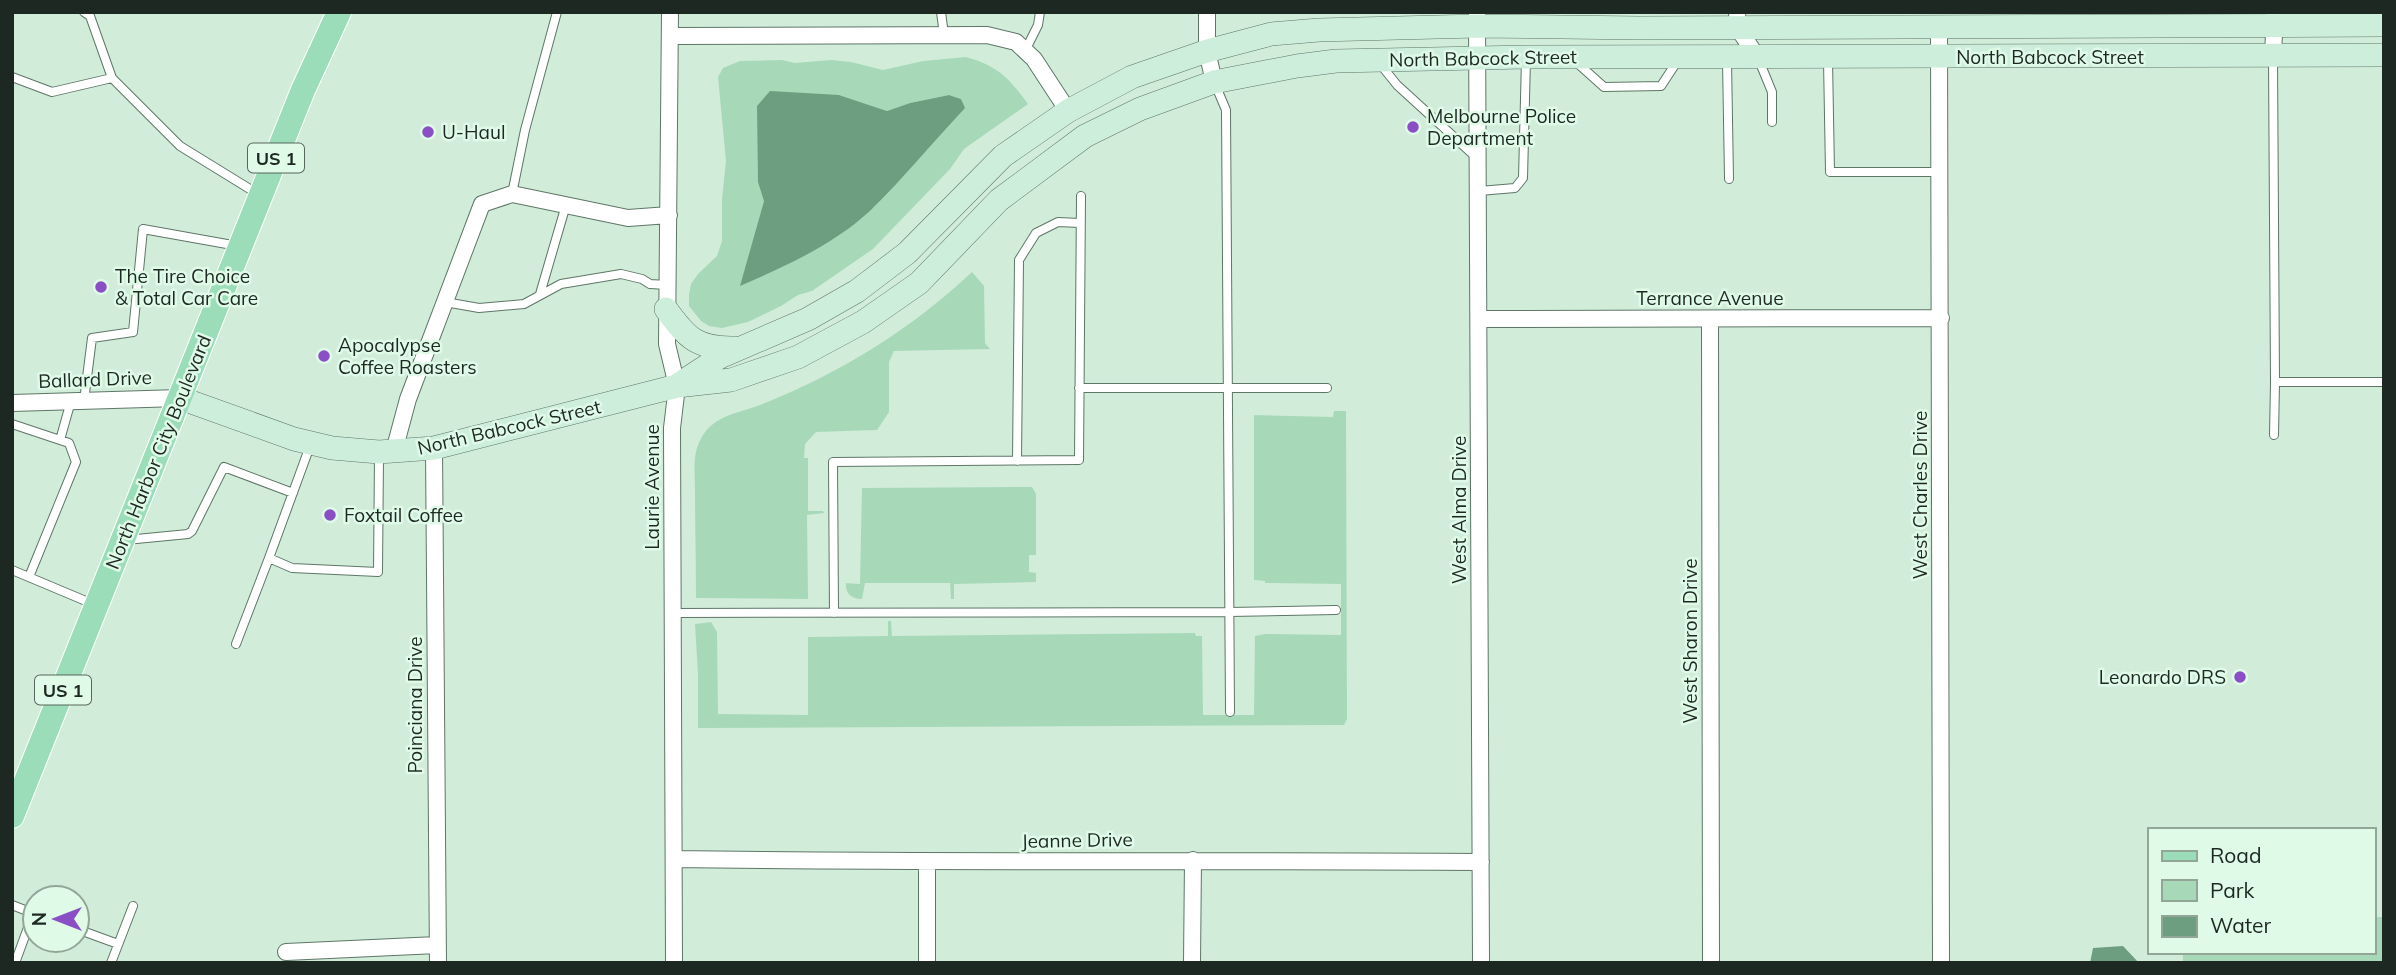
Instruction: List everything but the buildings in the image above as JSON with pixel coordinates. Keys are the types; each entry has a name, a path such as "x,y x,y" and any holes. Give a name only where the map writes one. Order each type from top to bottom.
{"main road":[{"name":"North Harbor City Boulevard","path":"12,816 303,90 339,12"},
{"name":"North Babcock Street","path":"677,386 720,357 808,319 857,291 907,253 1003,156 1068,111 1132,77 1207,51 1271,34 1477,19 1639,28 1738,20 1837,24 2001,20 2040,23 2144,23 2275,19 2384,25"},
{"name":"North Babcock Street","path":"180,398 312,443 332,448 386,452 434,448 677,386 742,377 798,357 863,322 919,284 999,200 1085,136 1140,109 1214,82 1336,61 1681,56 2384,55"},
{"path":"666,309 682,331 698,344 715,349 742,348"}],"street":[{"name":"Laurie Avenue","path":"670,12 666,309 667,344 677,386 672,428 674,963"},
{"path":"1207,12 1207,51 1214,82"},
{"name":"West Alma Drive","path":"1477,19 1481,963"},
{"path":"2273,55 2275,19"},
{"path":"1738,20 1757,57"},
{"name":"West Charles Drive","path":"1939,23 1941,963"},
{"path":"670,36 987,35 1016,43 1034,59 1068,111"},
{"path":"386,452 482,204 512,194 628,218 669,215"},
{"name":"Terrance Avenue","path":"1480,319 1941,318"},
{"name":"West Sharon Drive","path":"1710,320 1711,963"},
{"name":"Ballard Drive","path":"12,403 180,398"},
{"name":"Poinciana Drive","path":"434,448 438,963"},
{"name":"Jeanne Drive","path":"674,859 927,863 1193,860 1481,862"},
{"path":"1192,963 1193,860"},
{"path":"927,863 927,963"},
{"path":"286,952 438,946"}],"lane":[{"path":"84,12 90,16 112,78 180,146 261,196"},
{"path":"512,194 525,130 557,12"},
{"path":"942,12 944,35"},
{"path":"1025,51 1038,24 1040,12"},
{"path":"2273,55 2274,435"},
{"path":"1570,57 1604,87 1661,86 1681,56"},
{"path":"1479,191 1515,188 1523,178 1526,57"},
{"path":"1727,57 1729,179"},
{"path":"1757,57 1772,92 1772,122"},
{"path":"1828,57 1830,172 1940,172"},
{"path":"1377,60 1396,85 1479,159"},
{"path":"12,77 52,92 112,78"},
{"path":"1214,82 1226,110 1230,712"},
{"path":"834,613 833,462 1079,460 1080,196"},
{"path":"540,294 566,205"},
{"path":"1017,461 1019,260 1036,233 1058,222 1080,223"},
{"path":"60,440 78,401 92,338 133,332 143,229 240,247"},
{"path":"444,302 479,308 524,304 561,284 621,274 642,279 650,284 667,285"},
{"path":"2274,382 2384,382"},
{"path":"1079,388 1327,388"},
{"path":"12,424 69,443 76,462 29,577"},
{"path":"236,644 312,443"},
{"path":"269,558 292,568 378,572 386,452"},
{"path":"123,541 188,534 192,531 224,467 293,493"},
{"path":"12,570 97,606"},
{"path":"673,613 1336,610"},
{"path":"111,963 133,906"},
{"path":"91,934 118,944"}],"green space":[{"path":"966,57 987,64 1002,74 1028,104 964,149 950,169 873,249 812,291 798,295 748,322 722,328 709,326 701,321 689,306 689,295 691,284 717,256 722,241 726,161 718,77 723,68 740,61 782,60 795,63 831,60 883,70 923,61","holes":["839,95 887,111 949,95 961,99 964,108 894,186 856,223 808,254 741,285 764,201"]},
{"path":"972,272 984,286 985,343 990,349 894,351 889,362 889,412 877,430 816,432 805,444 804,458 808,458 808,511 824,513 807,515 808,599 696,598 695,463 697,448 708,428 724,417 794,391 848,363 925,312"},
{"path":"1334,411 1346,411 1347,719 1344,725 698,728 695,624 711,622 717,632 718,714 808,715 808,637 888,636 888,621 891,621 892,636 1195,633 1196,636 1202,636 1203,715 1254,715 1255,636 1341,635 1341,584 1265,583 1254,580 1254,415 1333,417"},
{"path":"1032,487 1036,494 1036,555 1029,555 1029,572 1036,573 1036,582 954,584 954,599 951,599 950,583 865,583 862,599 852,597 848,593 846,583 860,584 862,488"},
{"path":"2375,917 2384,917 2384,960 2381,963 2183,963 2183,954 2375,954"}],"water":[{"path":"770,91 839,95 887,111 949,95 961,99 965,108 894,186 856,223 808,254 740,286 764,201 758,182 757,106"},
{"path":"2123,946 2139,963 2090,963 2093,948"}],"place":[{"name":"Melbourne Police Department","path":"1413,127"},
{"name":"U-Haul","path":"428,132"},
{"name":"The Tire Choice & Total Car Care","path":"101,287"},
{"name":"Apocalypse Coffee Roasters","path":"324,356"},
{"name":"Foxtail Coffee","path":"330,515"},
{"name":"Leonardo DRS","path":"2240,677"}]}
